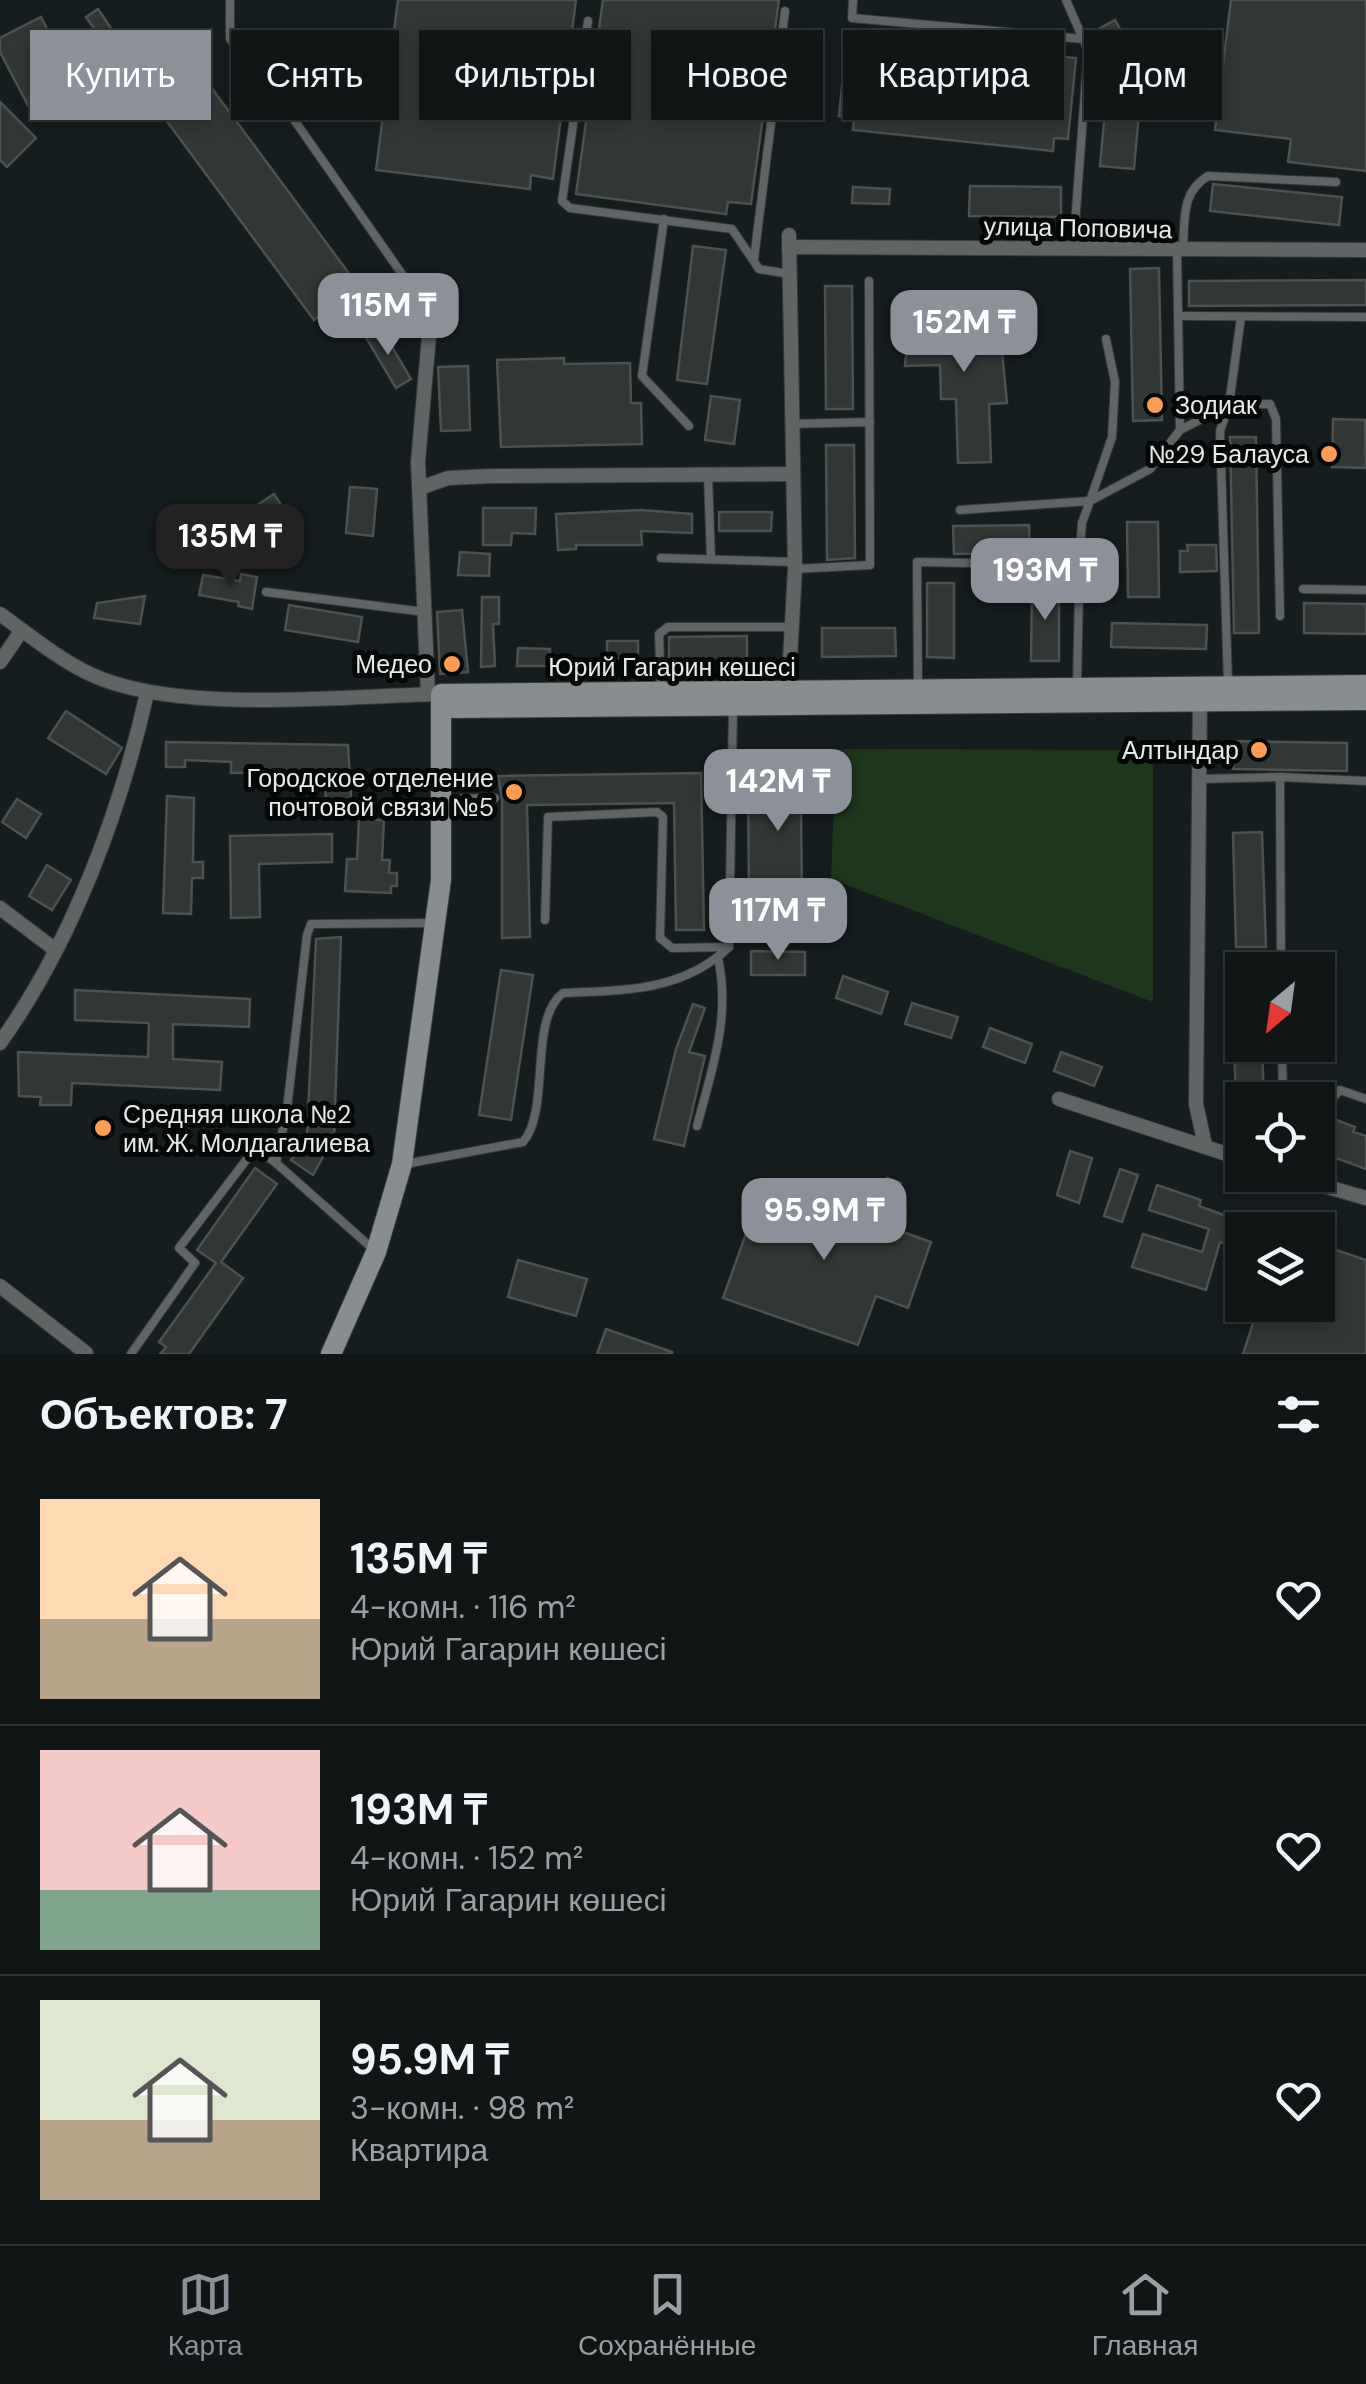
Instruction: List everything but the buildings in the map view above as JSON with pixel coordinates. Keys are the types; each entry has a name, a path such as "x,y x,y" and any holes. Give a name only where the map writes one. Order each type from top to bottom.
{"main road":[{"name":"Юрий Гагарин көшесі","path":"1200,695 1228,688 1366,685"},
{"name":"Юрий Гагарин көшесі","path":"788,699 918,688 1077,695"},
{"name":"Юрий Гагарин көшесі","path":"438,699 1200,695 1366,700"},
{"path":"331,1354 376,1252 402,1164 436,923 442,799 438,699"}],"street":[{"name":"улица Поповича","path":"789,274 789,241 1074,251 1366,250"},
{"path":"788,699 795,566 789,274"},
{"path":"411,286 431,313 420,488 426,612 438,699"},
{"path":"420,488 448,478 791,474"},
{"name":"Юрий Гагарин көшесі","path":"0,614 89,674 146,693 298,700 438,699"},
{"path":"0,662 22,630"},
{"path":"0,1043 96,861 127,782 146,693"},
{"path":"1200,695 1196,1104 1204,1145"},
{"path":"0,908 53,948"},
{"path":"1059,1099 1225,1153"},
{"path":"1335,1189 1366,1198"},
{"path":"0,1286 86,1353"}],"lane":[{"path":"230,0 230,40 290,114 411,286"},
{"path":"852,0 852,18 1083,39"},
{"path":"1066,0 1088,50 1074,251"},
{"path":"754,263 785,11"},
{"path":"588,21 562,201 570,208 732,228 754,263 765,271 789,274"},
{"path":"1180,430 1180,252 1193,186 1208,176 1336,182"},
{"path":"664,220 642,376 689,426"},
{"path":"661,558 795,566 870,565 869,281"},
{"path":"1181,316 1366,317"},
{"path":"1228,688 1220,432 1229,405 1241,316"},
{"path":"1077,695 1082,523 1112,437 1116,382 1106,339"},
{"path":"960,510 1090,501 1150,469 1169,439 1180,430 1229,405 1270,404 1276,418 1280,616"},
{"path":"791,424 870,422"},
{"path":"708,476 710,559"},
{"path":"918,688 916,562 1080,564"},
{"path":"1303,589 1366,590"},
{"path":"266,592 426,612"},
{"path":"661,700 659,634 668,627 793,627"},
{"path":"402,1164 523,1142 531,1124 551,1008 563,993 637,991 686,976 718,958 728,947 734,699"},
{"path":"1280,776 1282,952"},
{"path":"1199,780 1280,776 1366,782"},
{"path":"442,799 495,798"},
{"path":"545,920 548,816 657,812 664,817 660,938 672,948 728,947"},
{"path":"276,1163 287,1109 311,924 436,923"},
{"path":"697,1126 724,1018 718,958"},
{"path":"1335,1095 1340,1090 1366,1100"},
{"path":"131,1354 195,1263 179,1248 250,1154 260,1151 276,1163 376,1252"}],"green space":[{"path":"836,749 1153,750 1153,1002 831,879"}],"place":[{"name":"Зодиак","path":"1155,405"},
{"name":"№29 Балауса","path":"1329,454"},
{"name":"Медео","path":"452,664"},
{"name":"Алтындар","path":"1259,750"},
{"name":"Городское отделение почтовой связи №5","path":"514,792"},
{"name":"Средняя школа №2 им. Ж. Молдагалиева","path":"103,1128"}]}
